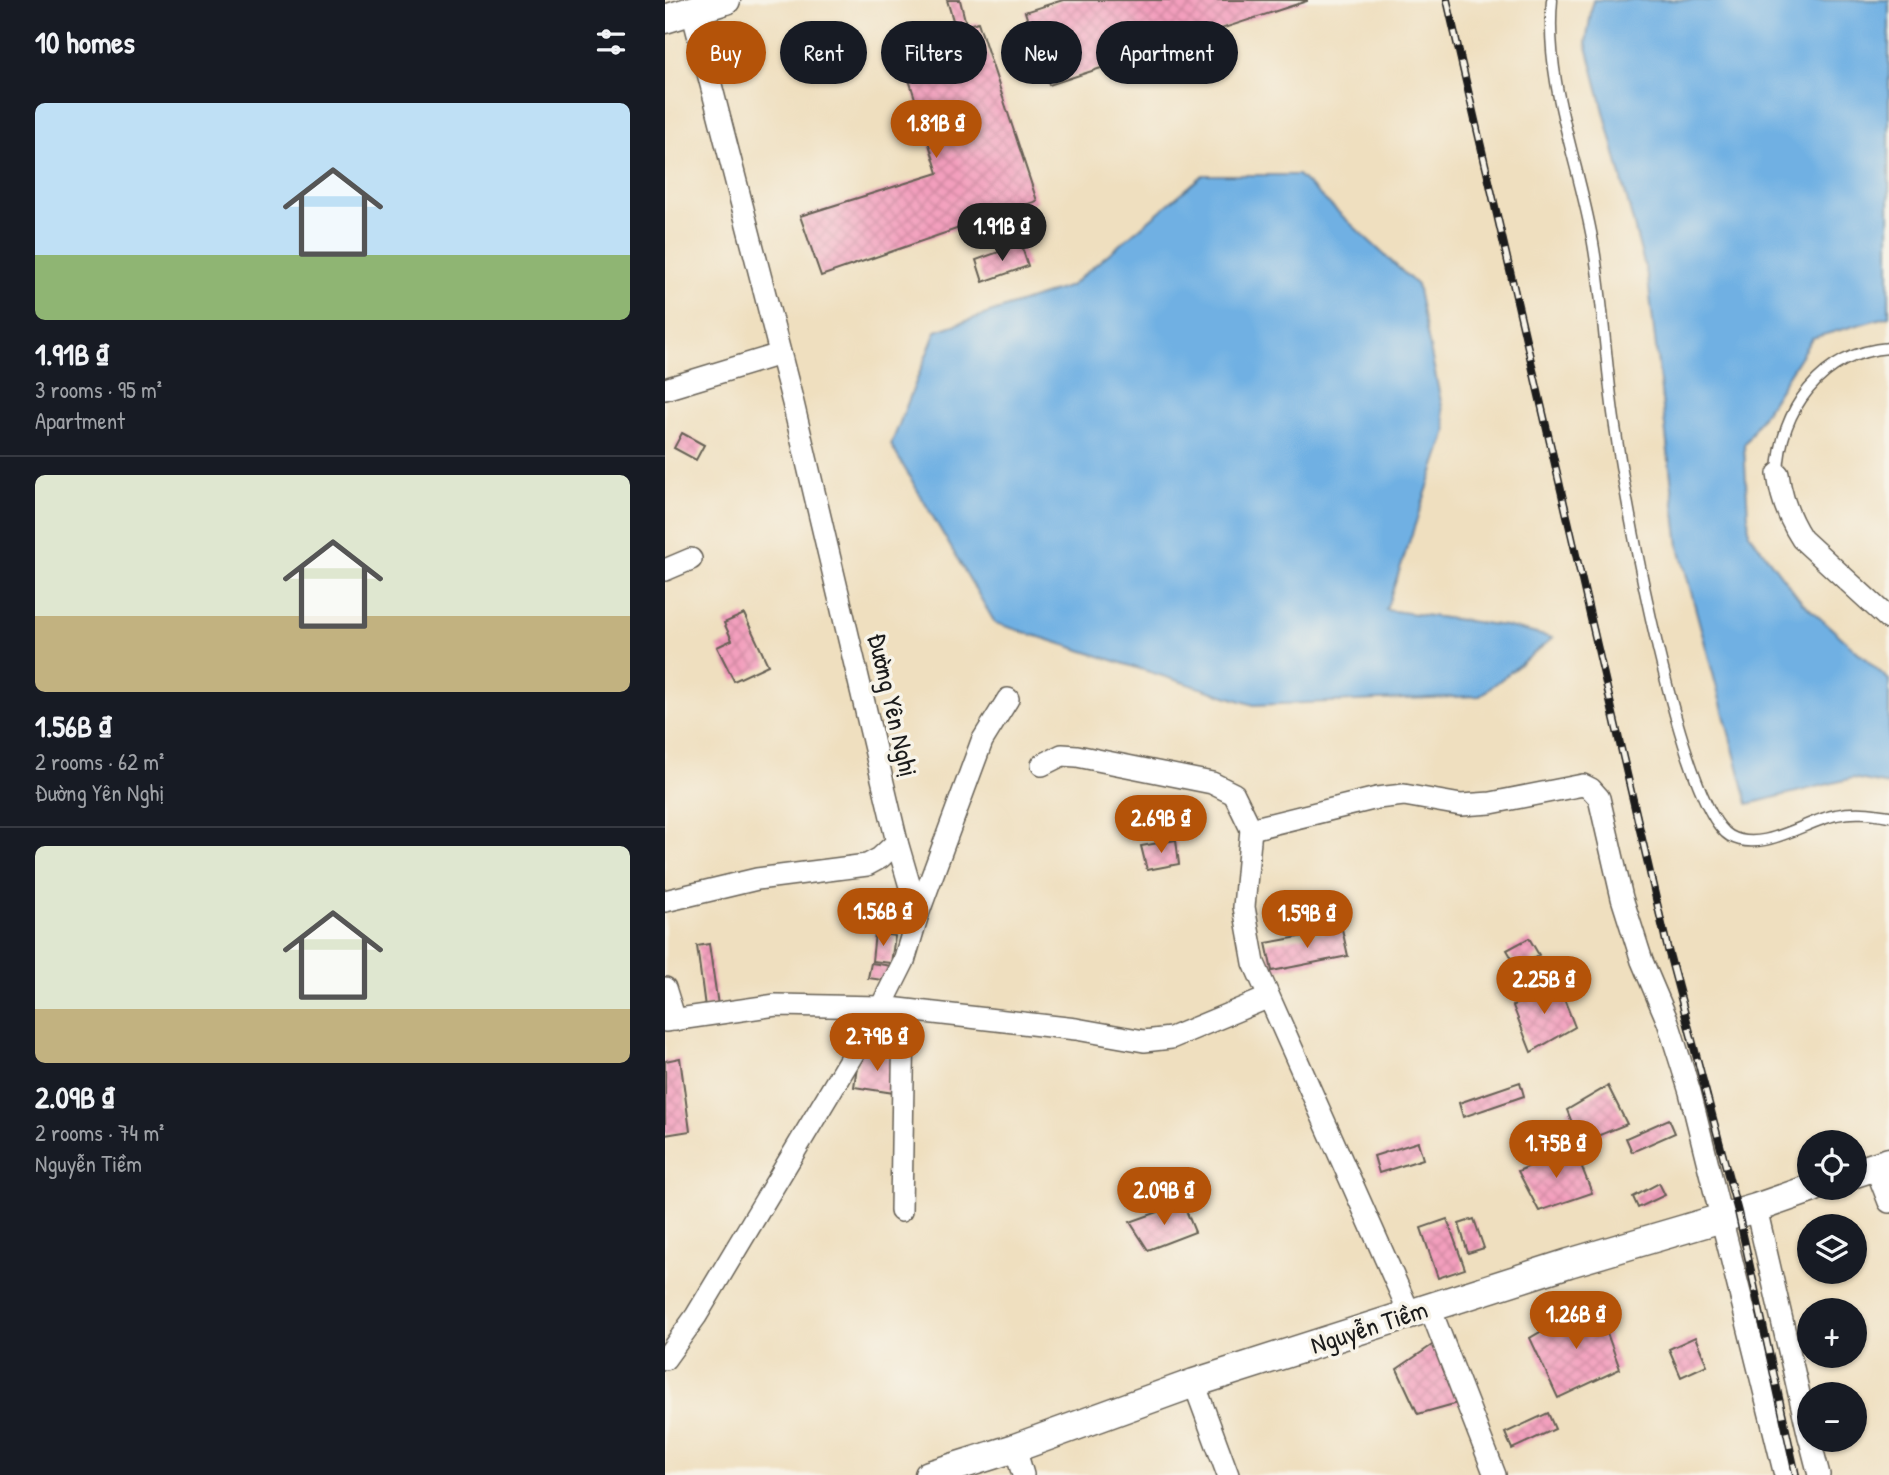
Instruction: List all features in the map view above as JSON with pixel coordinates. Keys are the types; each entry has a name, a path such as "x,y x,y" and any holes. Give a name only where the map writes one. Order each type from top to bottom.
{"street":[{"path":"665,19 726,0"},
{"name":"Đường Yên Nghị","path":"692,11 780,354 897,842 918,914"},
{"path":"665,389 780,354"},
{"path":"1778,474 1792,524 1802,539 1889,619"},
{"path":"665,570 691,559"},
{"path":"665,1359 696,1316 881,1007 904,961 918,914 970,770 982,741 1008,699"},
{"path":"1042,765 1062,755 1069,756 1212,783 1234,794 1251,828 1244,907 1254,962 1267,998 1420,1311 1495,1475"},
{"path":"1251,828 1377,798 1404,795 1461,805 1491,803 1583,785 1599,798 1622,898 1641,961 1668,1022 1686,1080 1785,1475"},
{"path":"665,901 757,879 867,865 880,858 897,842"},
{"path":"665,988 670,1021 776,1005 881,1007 904,1012 979,1017 1144,1041 1171,1038 1267,998"},
{"path":"901,1211 904,1012"},
{"path":"1873,1167 1889,1202"},
{"name":"Nguyễn Tiềm","path":"929,1475 1014,1448 1194,1383 1797,1194"},
{"path":"1756,1208 1797,1383"},
{"path":"1194,1383 1228,1475"},
{"path":"1014,1448 1023,1475"},
{"path":"1813,1452 1819,1475"}],"lane":[{"path":"1552,0 1550,46 1556,86 1594,247 1616,435 1634,535 1689,766 1705,806 1715,823 1730,836 1743,840 1773,837 1839,814 1869,813 1889,816"},
{"path":"1778,474 1781,443 1788,423 1797,402 1811,385 1843,360 1889,348"}],"water":[{"path":"1593,0 1889,0 1889,316 1812,338 1744,445 1749,533 1801,601 1889,680 1889,785 1853,778 1748,804 1679,547 1648,279 1586,43"},
{"path":"1203,175 1298,175 1417,285 1447,431 1386,610 1505,626 1553,638 1480,696 1254,705 995,623 891,445 936,331 1070,286"}],"building":[{"path":"947,0 960,0 965,21 953,21"},
{"path":"1063,0 1307,0 1238,23 1238,21 1096,21 1096,70 1082,74 1082,21 1028,21 1025,12"},
{"path":"987,49 1037,201 821,276 800,216 938,173 910,84 987,84"},
{"path":"1021,244 1028,266 983,282 976,260"},
{"path":"682,433 704,445 696,460 674,448"},
{"path":"744,614 768,665 734,681 717,647 732,640 724,623"},
{"path":"1176,840 1179,864 1147,870 1141,846"},
{"path":"1342,929 1348,956 1272,971 1266,943"},
{"path":"875,933 895,936 891,963 872,961"},
{"path":"1529,938 1539,955 1531,960 1537,969 1523,977 1507,950"},
{"path":"709,944 718,1005 705,1007 697,946"},
{"path":"871,963 892,966 889,981 868,978"},
{"path":"1557,981 1575,1027 1531,1052 1513,1006"},
{"path":"859,1052 901,1059 894,1093 854,1087"},
{"path":"680,1058 690,1131 665,1135 665,1061"},
{"path":"1520,1082 1524,1096 1463,1117 1459,1103"},
{"path":"1608,1086 1627,1124 1580,1143 1567,1110"},
{"path":"1669,1119 1675,1133 1632,1152 1626,1138"},
{"path":"1418,1142 1423,1159 1379,1173 1374,1156"},
{"path":"1574,1147 1592,1193 1539,1211 1518,1171"},
{"path":"1659,1183 1665,1195 1638,1208 1633,1197"},
{"path":"1183,1203 1195,1232 1148,1250 1130,1222"},
{"path":"1447,1219 1465,1269 1438,1278 1421,1228"},
{"path":"1474,1219 1484,1248 1468,1253 1459,1224"},
{"path":"1595,1300 1620,1369 1558,1398 1530,1338"},
{"path":"1695,1337 1707,1365 1681,1377 1669,1349"},
{"path":"1441,1339 1461,1402 1418,1414 1397,1369"},
{"path":"1548,1413 1555,1429 1512,1449 1505,1433"}],"railway":[{"path":"1447,0 1667,946 1738,1212 1796,1475"}]}
